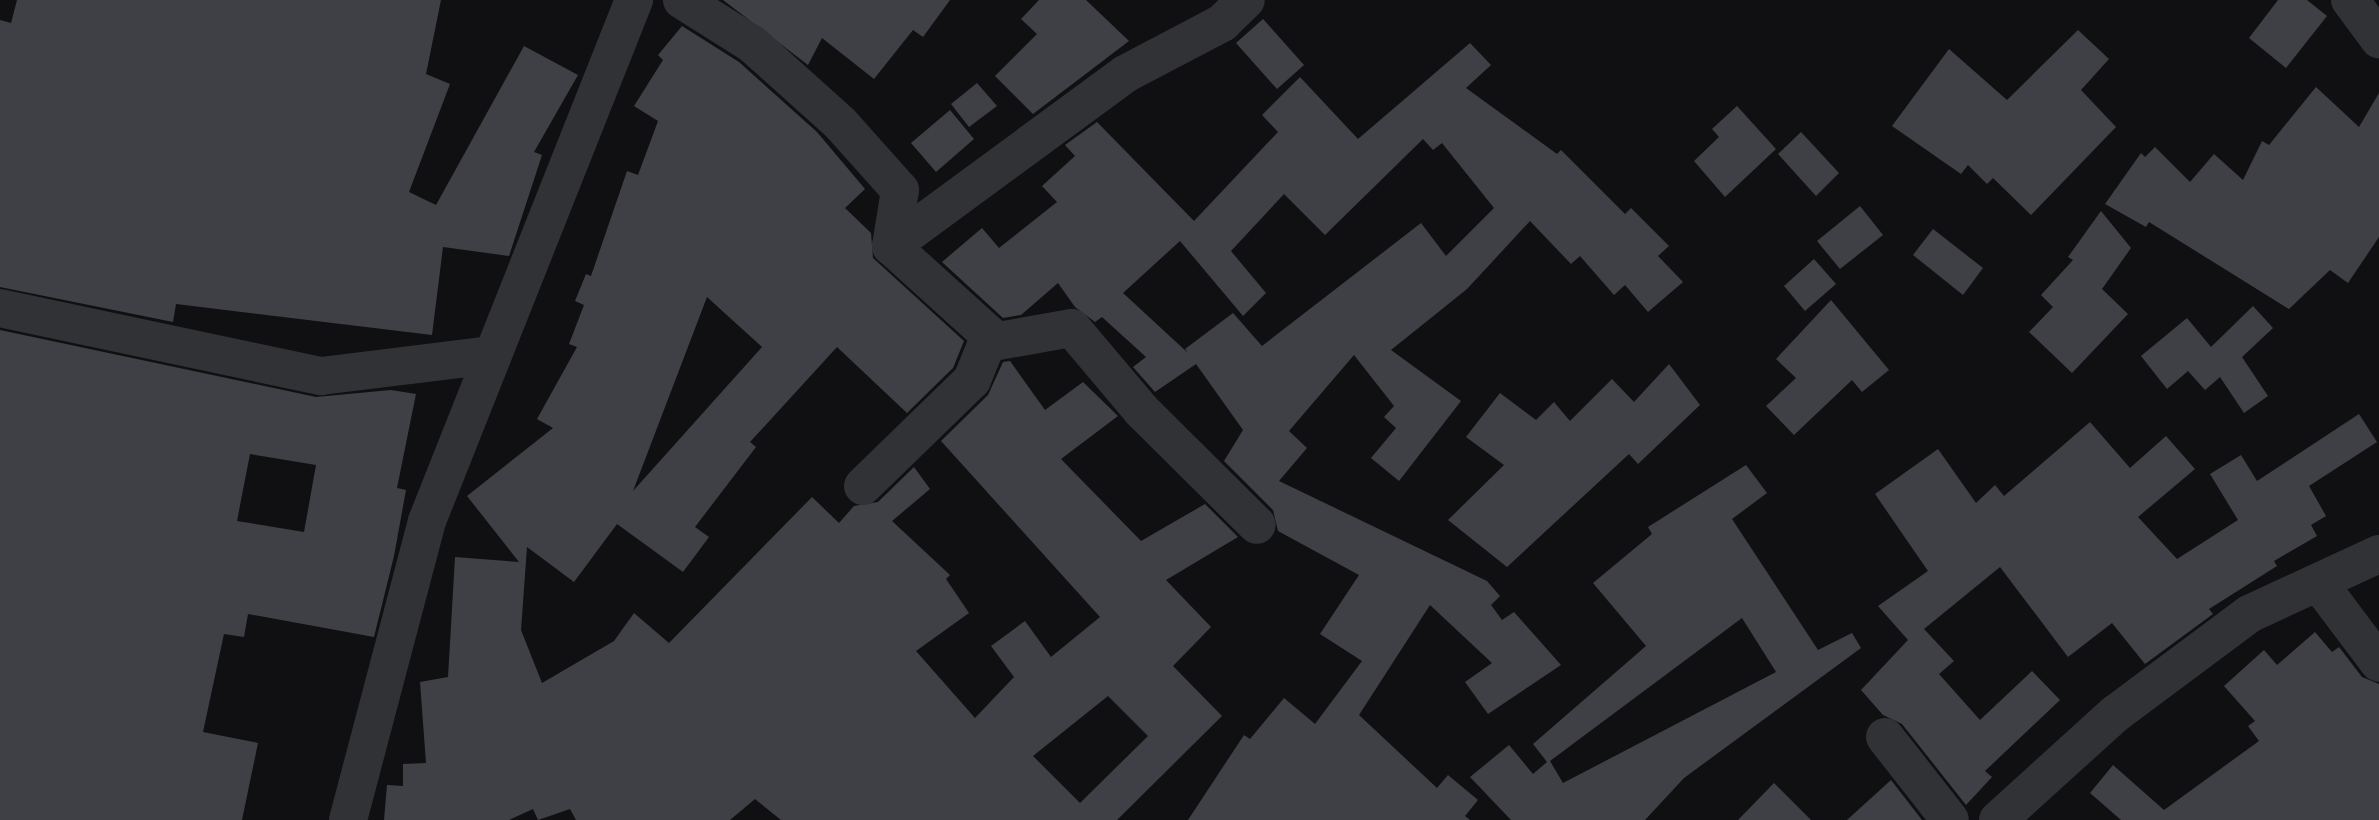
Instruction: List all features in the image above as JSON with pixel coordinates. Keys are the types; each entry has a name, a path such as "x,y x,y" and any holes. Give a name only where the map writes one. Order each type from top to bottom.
{"street":[{"path":"348,820 427,522 634,0"},
{"path":"682,0 792,77 900,190 891,246"},
{"path":"891,246 1116,80 1222,23 1246,0"},
{"path":"2350,0 2379,39"},
{"path":"891,246 995,340"},
{"path":"0,309 321,376 493,355"},
{"path":"863,486 972,380 987,343 1072,328 1141,410 1257,525"},
{"path":"1998,820 2115,714 2249,614 2320,586 2379,554"},
{"path":"2320,586 2379,663"},
{"path":"1885,737 1950,820"}],"building":[{"path":"17,0 441,0 426,74 450,84 409,192 436,205 524,46 578,75 534,152 542,155 509,256 443,247 432,335 176,304 173,322 0,287 0,20 11,23"},
{"path":"723,0 950,0 923,37 913,30 874,79 822,38 808,65"},
{"path":"1039,0 1086,0 1129,41 1033,114 995,76 1037,34 1021,19"},
{"path":"2278,0 2307,0 2327,16 2286,68 2249,38"},
{"path":"1263,19 1304,65 1277,89 1236,43"},
{"path":"682,26 739,62 817,132 865,189 845,208 871,233 873,258 964,341 953,368 907,413 837,347 750,442 756,447 695,527 709,537 683,572 617,524 574,582 527,547 521,630 542,683 614,641 634,613 669,643 812,497 839,523 854,506 878,502 914,467 930,489 892,521 950,575 946,579 969,613 916,651 975,718 1014,677 991,646 1025,621 1051,657 1100,617 941,441 988,395 1003,362 1010,361 1045,410 1083,382 1118,416 1061,459 1141,541 1205,504 1238,537 1166,580 1211,627 1173,666 1222,716 1117,820 781,820 755,799 730,820 576,820 570,809 538,820 533,809 509,820 384,820 387,785 403,786 403,764 426,763 420,682 448,677 455,557 519,562 467,496 553,428 537,419 577,347 569,344 584,305 575,301 586,274 591,276 627,171 638,175 658,121 634,106 663,60 658,55","holes":["707,297 762,347 633,491","1108,696 1148,736 1080,803 1033,756"]},
{"path":"2078,30 2109,59 2081,90 2116,127 2031,215 1993,178 1987,184 1968,165 1961,174 1892,126 1949,49 2007,100"},
{"path":"1470,43 1491,65 1466,88 1557,154 1561,150 1625,214 1631,208 1669,246 1658,256 1683,282 1648,312 1625,285 1614,295 1580,256 1571,264 1530,221 1467,289 1391,350 1461,401 1399,481 1371,458 1396,428 1384,417 1394,406 1354,355 1289,431 1307,448 1279,481 1487,581 1500,596 1491,605 1502,620 1514,612 1561,665 1488,714 1465,682 1492,663 1430,605 1359,715 1437,788 1448,775 1478,800 1465,816 1470,820 1188,820 1244,735 1250,739 1284,698 1315,724 1362,661 1320,634 1359,575 1278,531 1273,510 1224,461 1243,430 1196,364 1155,392 1133,367 1146,357 1102,317 1095,322 1075,307 1058,283 1021,315 1003,318 942,262 982,228 999,248 1057,202 1042,186 1075,156 1065,145 1097,122 1194,221 1278,132 1262,115 1300,77 1358,139","holes":["1423,139 1433,150 1442,143 1494,208 1446,256 1421,223 1262,346 1233,313 1185,349 1188,353 1123,293 1180,241 1243,316 1266,293 1231,251 1284,194 1325,235"]},
{"path":"977,83 997,106 969,127 951,104"},
{"path":"2316,87 2359,127 2379,93 2379,237 2348,283 2330,270 2289,309 2149,222 2146,227 2105,204 2141,153 2145,157 2155,147 2190,182 2214,154 2243,180 2262,141 2269,145"},
{"path":"1737,106 1776,149 1725,197 1694,161 1719,137 1712,129"},
{"path":"950,110 974,139 936,172 911,143"},
{"path":"1801,132 1839,173 1816,196 1778,154"},
{"path":"1860,206 1883,235 1840,269 1817,241"},
{"path":"2101,211 2131,248 2102,289 2128,314 2072,373 2029,332 2053,307 2041,295 2073,260 2068,257"},
{"path":"1933,229 1983,268 1963,295 1913,255"},
{"path":"1814,259 1836,284 1805,311 1784,286"},
{"path":"1831,300 1889,370 1862,392 1852,380 1794,435 1766,406 1796,378 1776,359"},
{"path":"2253,306 2273,328 2242,357 2268,396 2244,413 2220,377 2205,390 2188,371 2167,389 2141,356 2187,318 2211,347"},
{"path":"0,330 316,397 391,390 416,394 397,488 406,490 394,556 374,637 248,614 244,637 224,634 203,732 258,743 242,820 0,820","holes":["250,454 316,465 304,532 237,521"]},
{"path":"1669,364 1700,405 1638,464 1629,454 1507,567 1448,520 1504,465 1466,437 1500,393 1536,420 1554,402 1570,421 1612,379 1634,402"},
{"path":"2359,414 2377,442 2309,486 2326,516 2311,525 2317,536 2274,561 2277,566 2209,609 2213,614 2145,664 2112,623 2068,657 2000,567 1924,629 1954,661 1939,674 1980,720 2032,671 2060,700 1985,771 1992,777 1966,805 1902,724 1883,715 1861,690 1908,640 1878,606 1928,571 1875,494 1938,449 1976,503 1995,485 2004,496 2090,422 2130,468 2166,436 2195,469 2138,517 2177,559 2238,520 2210,474 2241,455 2257,481"},
{"path":"1746,465 1767,493 1732,519 1818,650 1852,633 1861,648 1684,778 1645,820 1511,820 1470,777 1509,745 1533,774 1547,762 1533,744 1646,646 1593,583 1652,534 1648,527","holes":["1742,618 1776,672 1563,783 1550,761"]},
{"path":"2315,632 2332,652 2339,647 2362,677 2379,684 2379,820 2121,820 2090,793 2113,765 2164,810 2259,741 2248,726 2255,721 2224,686 2264,650 2277,665"},
{"path":"1891,780 1922,820 1847,820"},
{"path":"1774,783 1811,820 1738,820"}]}
